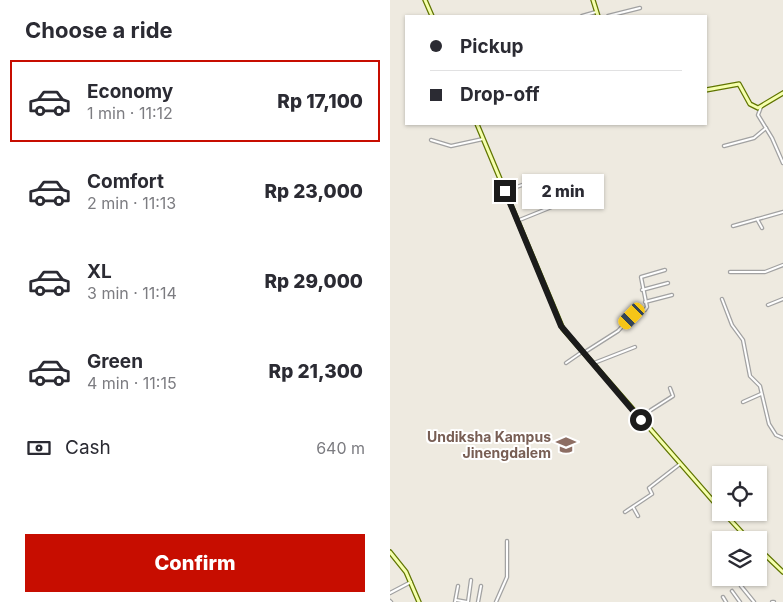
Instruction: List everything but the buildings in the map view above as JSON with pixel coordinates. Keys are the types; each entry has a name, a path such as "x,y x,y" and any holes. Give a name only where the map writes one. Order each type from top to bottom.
{"street":[{"path":"425,0 432,15"},
{"path":"593,0 598,15"},
{"path":"612,15 640,8"},
{"path":"586,15 596,12"},
{"path":"707,90 738,84 751,105 761,107"},
{"path":"782,95 761,107 757,114 783,162"},
{"path":"477,125 561,326 582,353 712,500"},
{"path":"724,146 754,138 766,128"},
{"path":"432,140 451,146 483,139"},
{"path":"505,191 527,183 532,184 535,190"},
{"path":"517,221 559,204"},
{"path":"733,226 783,212"},
{"path":"757,219 762,228"},
{"path":"730,272 765,272 783,265"},
{"path":"566,363 618,331 632,316 645,310 646,302 642,290 641,277 665,270"},
{"path":"642,290 668,283"},
{"path":"646,302 672,295"},
{"path":"722,299 732,325 743,340 749,374 760,385 769,424 776,435 783,438"},
{"path":"768,305 783,299"},
{"path":"592,364 635,347"},
{"path":"641,420 673,396 670,388"},
{"path":"743,402 761,394"},
{"path":"626,512 652,494 649,488 680,464"},
{"path":"633,507 638,516"},
{"path":"731,521 741,531"},
{"path":"496,602 507,577 507,541"},
{"path":"390,552 405,570 419,602"},
{"path":"767,557 783,572"},
{"path":"458,586 455,601 467,602 471,580"},
{"path":"390,593 411,582"},
{"path":"478,602 481,586"},
{"path":"741,586 754,602"},
{"path":"732,591 740,602"},
{"path":"723,597 726,602"}],"place":[{"name":"Undiksha Kampus Jinengdalem","path":"566,445"}],"route":[{"path":"505,191 561,326 641,420"}]}
